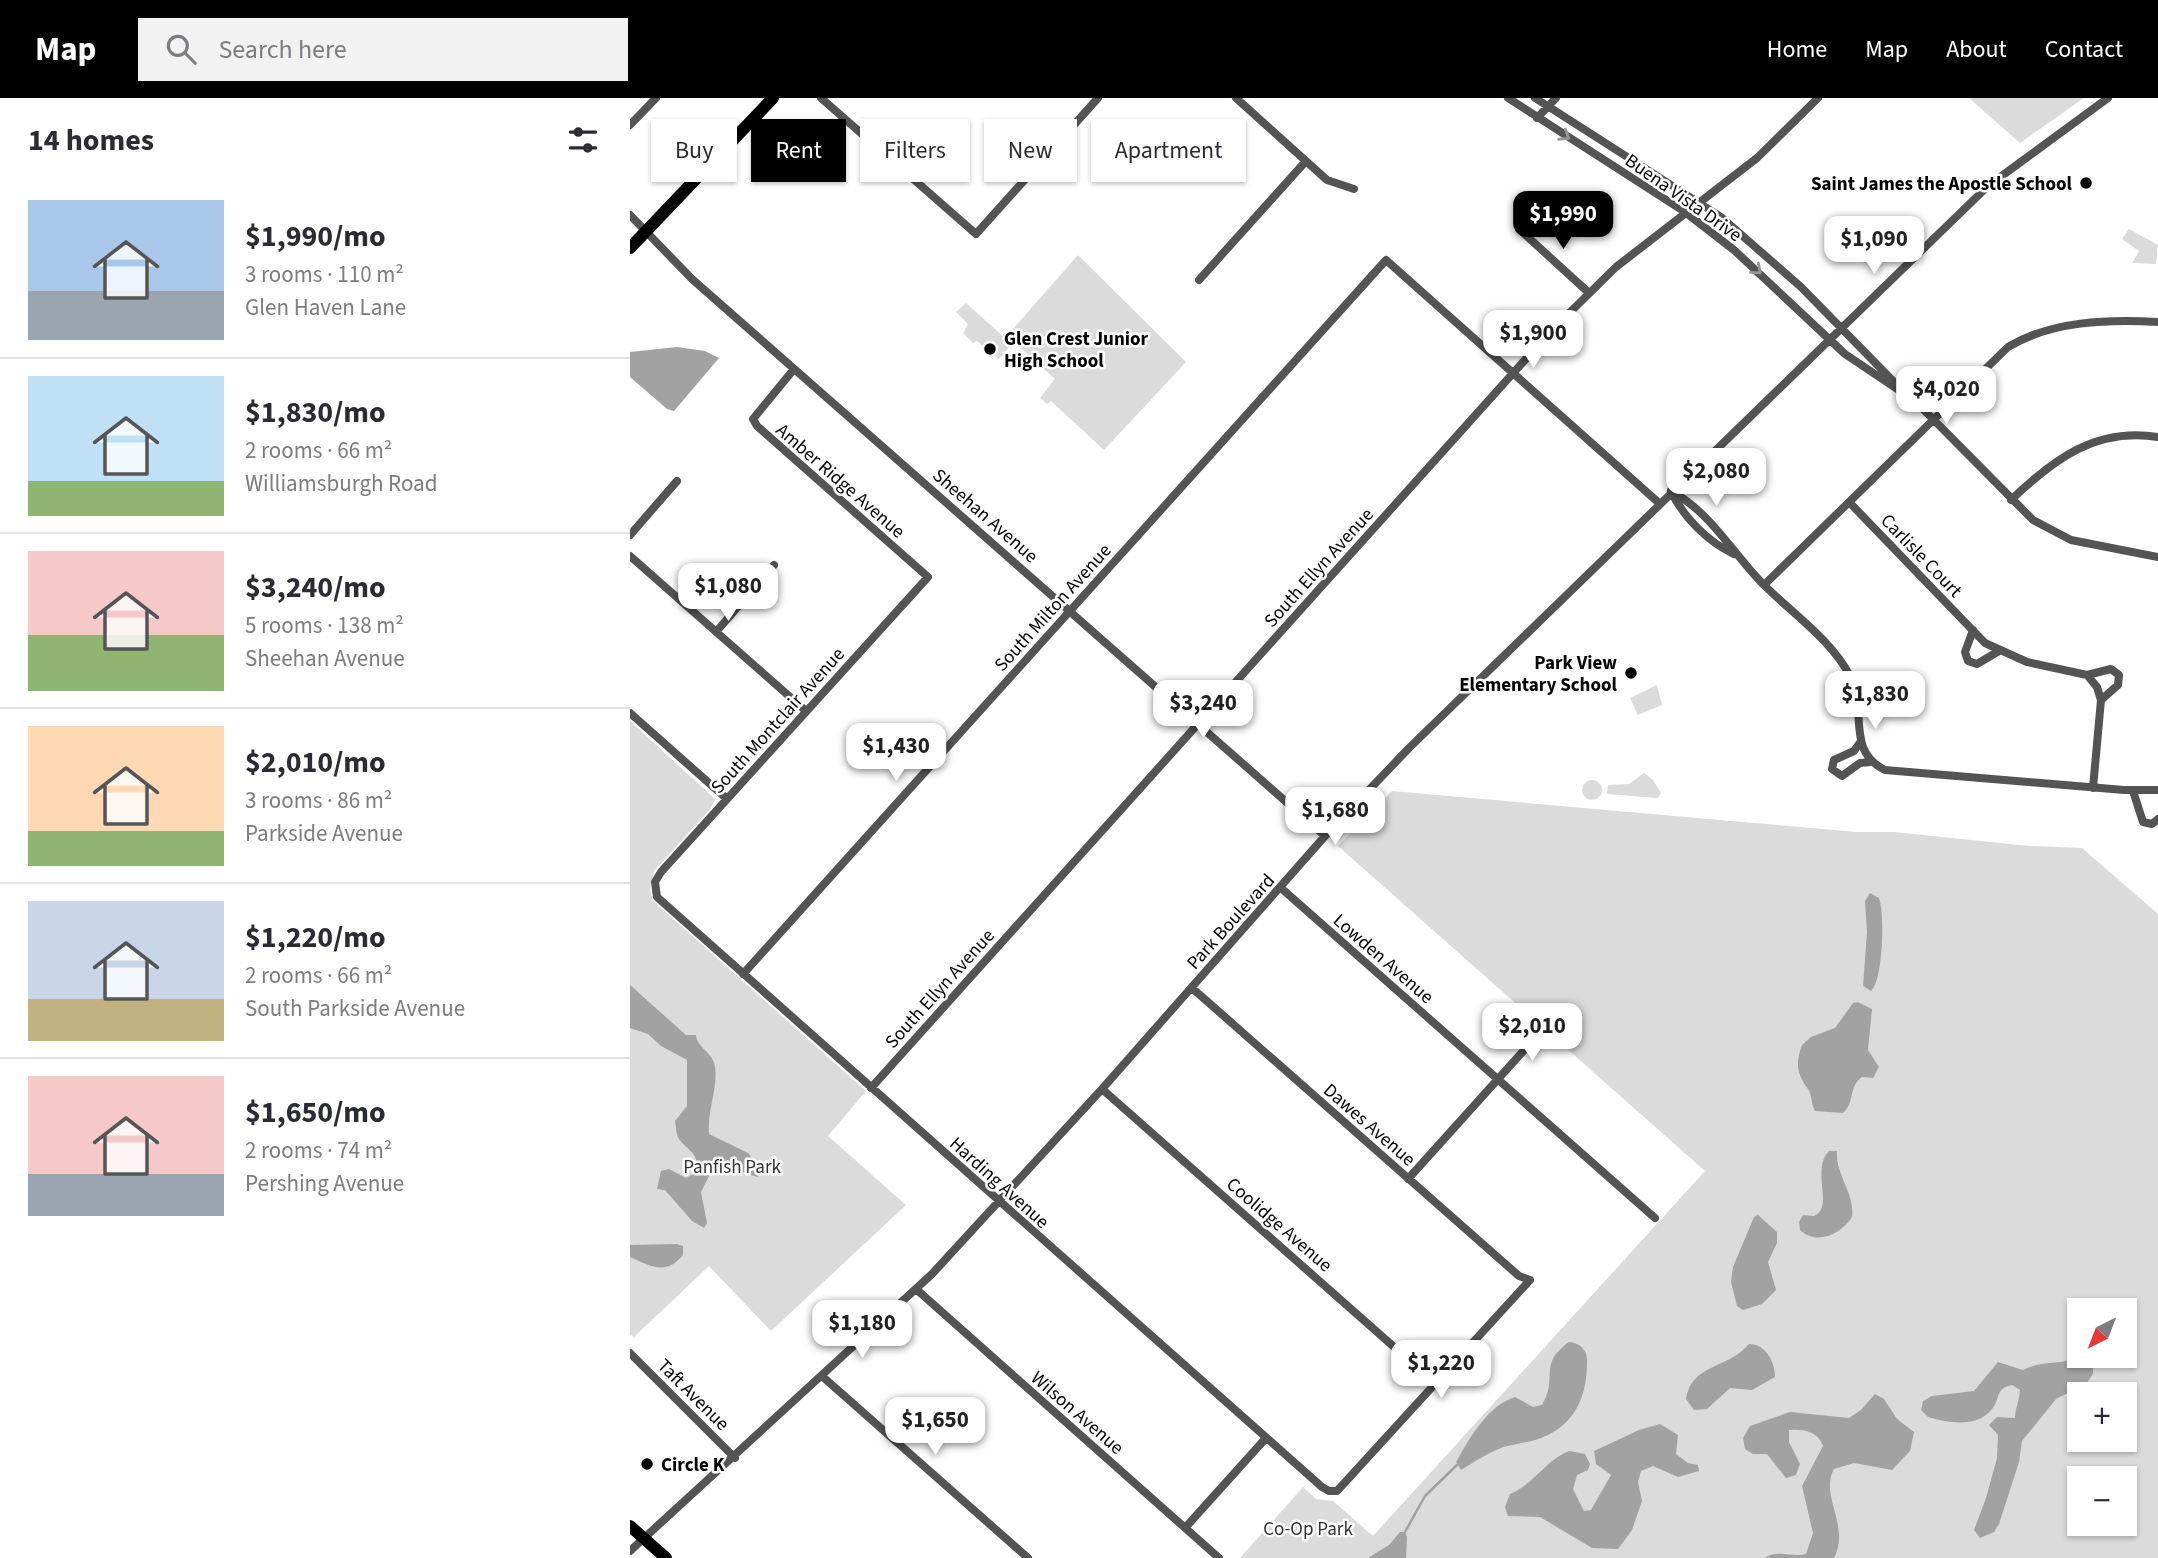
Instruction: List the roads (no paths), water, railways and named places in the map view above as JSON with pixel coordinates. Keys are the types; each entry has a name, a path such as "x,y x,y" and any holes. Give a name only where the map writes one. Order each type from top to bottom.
{"main road":[{"path":"630,248 773,98"},
{"path":"630,1526 666,1558"}],"street":[{"path":"630,125 646,102 656,98"},
{"path":"821,98 976,234 1098,98"},
{"path":"1236,98 1326,180 1354,189"},
{"name":"Buena Vista Drive","path":"1508,98 1685,212 1748,262 1846,354 1898,387"},
{"name":"Buena Vista Drive","path":"1535,98 1699,201 1776,263 1898,387"},
{"path":"1537,118 1556,98"},
{"name":"South Ellyn Avenue","path":"871,1087 1588,292 1636,249 1757,158 1818,98"},
{"name":"Park Boulevard","path":"630,1551 735,1458 916,1289 1102,1089 1325,836 1409,748 1988,186 2108,98"},
{"path":"1199,281 1306,161"},
{"name":"Sheehan Avenue","path":"630,215 692,279 1325,836"},
{"path":"1519,229 1588,292"},
{"name":"South Milton Avenue","path":"743,974 1385,260 1514,373"},
{"path":"1764,585 1996,357 2032,335 2113,321 2158,322"},
{"name":"Amber Ridge Avenue","path":"794,369 760,409 754,419 757,426 928,577"},
{"path":"1514,373 1659,503"},
{"path":"1898,387 2032,520 2057,535 2158,558"},
{"path":"2011,500 2047,466 2082,445 2131,434 2158,437"},
{"path":"630,535 677,481"},
{"path":"1671,491 1688,500 1734,554 1843,665 1859,702 1862,752 1870,762 1885,770 2133,791 2158,790"},
{"name":"Carlisle Court","path":"1849,502 1973,630 1999,651 2027,663 2087,675 2111,669 2119,675 2118,685 2101,701 2093,788"},
{"path":"630,556 806,711"},
{"path":"716,632 774,565"},
{"name":"South Montclair Avenue","path":"655,888 661,872 928,577"},
{"path":"1973,630 1965,652 1968,661 1977,664 1999,651"},
{"path":"2087,675 2097,687 2101,701"},
{"path":"630,713 727,799"},
{"path":"1861,741 1854,751 1833,760 1832,769 1842,776 1860,763 1870,762"},
{"path":"2133,791 2141,819 2149,824 2158,819"},
{"name":"Harding Avenue","path":"655,888 660,902 1326,1490 1333,1492 1344,1486 1436,1384"},
{"name":"Lowden Avenue","path":"1281,888 1655,1218"},
{"name":"Dawes Avenue","path":"1192,988 1519,1276 1530,1280 1436,1384"},
{"path":"1408,1178 1545,1027"},
{"name":"Coolidge Avenue","path":"1102,1089 1436,1384"},
{"name":"Wilson Avenue","path":"916,1289 1219,1558"},
{"name":"Taft Avenue","path":"630,1353 735,1458"},
{"path":"823,1377 1028,1558"},
{"path":"1185,1528 1266,1438"}],"waterway":[{"path":"1405,1532 1425,1496 1457,1465"}],"place":[{"name":"Saint James the Apostle School","path":"2086,183"},
{"name":"Glen Crest Junior High School","path":"990,349"},
{"name":"Park View Elementary School","path":"1631,673"},
{"name":"Circle K","path":"647,1464"}],"park label":[{"name":"Panfish Park","path":"732,1166"},
{"name":"Co-Op Park","path":"1308,1528"}]}
